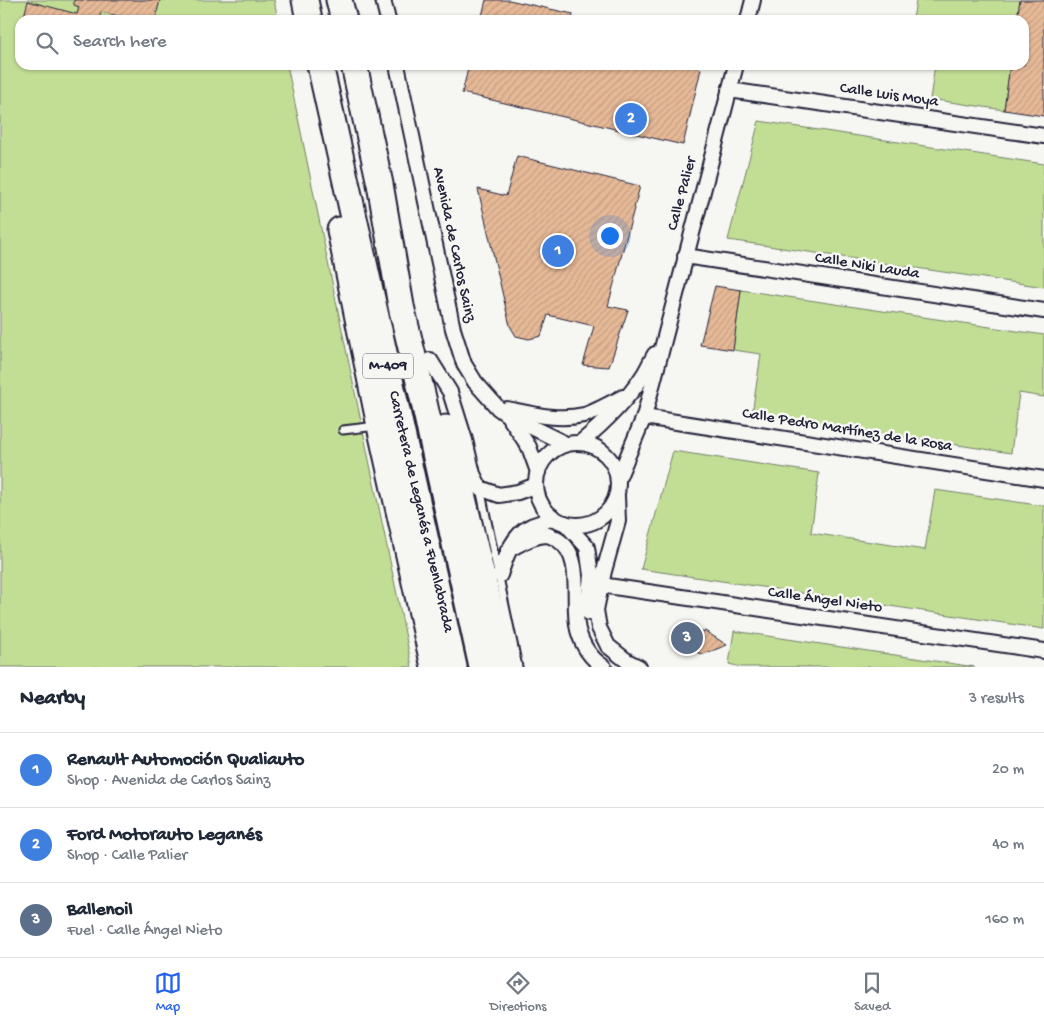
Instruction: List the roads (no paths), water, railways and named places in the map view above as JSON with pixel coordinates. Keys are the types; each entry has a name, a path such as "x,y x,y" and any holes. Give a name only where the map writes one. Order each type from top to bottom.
{"highway":[{"path":"304,0 307,15"},
{"path":"339,0 343,15"},
{"name":"M-409","path":"310,70 313,102 380,426 434,667"},
{"name":"Carretera de Leganés a Fuenlabrada","path":"321,70 454,667"},
{"name":"Carretera de Leganés a Fuenlabrada","path":"355,70 380,184 401,306 482,667"},
{"name":"M-409","path":"380,184 401,240 504,667"}],"street":[{"path":"383,0 387,15"},
{"path":"749,15 753,0"},
{"name":"Avenida de Carlos Sainz","path":"398,70 453,329 464,364 475,382 504,412 529,447 537,478"},
{"name":"Calle Palier","path":"618,479 644,417 735,70"},
{"name":"Calle Luis Moya","path":"729,90 1044,136"},
{"name":"Calle Niki Lauda","path":"685,256 1044,311"},
{"name":"Calle Palier","path":"573,443 608,418 628,395 644,375 666,333"},
{"path":"430,360 450,392 473,474 480,488 499,495 518,492 537,478"},
{"path":"504,412 545,417 585,415 628,395"},
{"name":"Avenida de Carlos Sainz","path":"504,412 573,443"},
{"name":"Calle Pedro Martínez de la Rosa","path":"644,417 1044,479"},
{"path":"620,667 603,652 590,628 588,606 591,575 587,547 560,520 544,509 538,497 537,478 543,460 553,450 573,443 594,446 605,454 614,465 618,479 618,521 600,585 596,610 600,628 608,646 627,661 639,667"},
{"path":"500,575 508,550 519,534 530,526 560,520 578,525 591,522 602,516 611,506 617,493"},
{"path":"508,550 534,537 549,535 564,544 571,555 575,571 575,607 578,630 585,648 604,667"},
{"name":"Calle Ángel Nieto","path":"600,585 1044,651"}],"lane":[{"path":"343,430 380,426"},
{"path":"480,488 518,667"}],"place":[{"name":"Ford Motorauto Leganés","path":"631,119"},
{"name":"Renault Automoción Qualiauto","path":"558,251"},
{"name":"Ballenoil","path":"687,638"}]}
